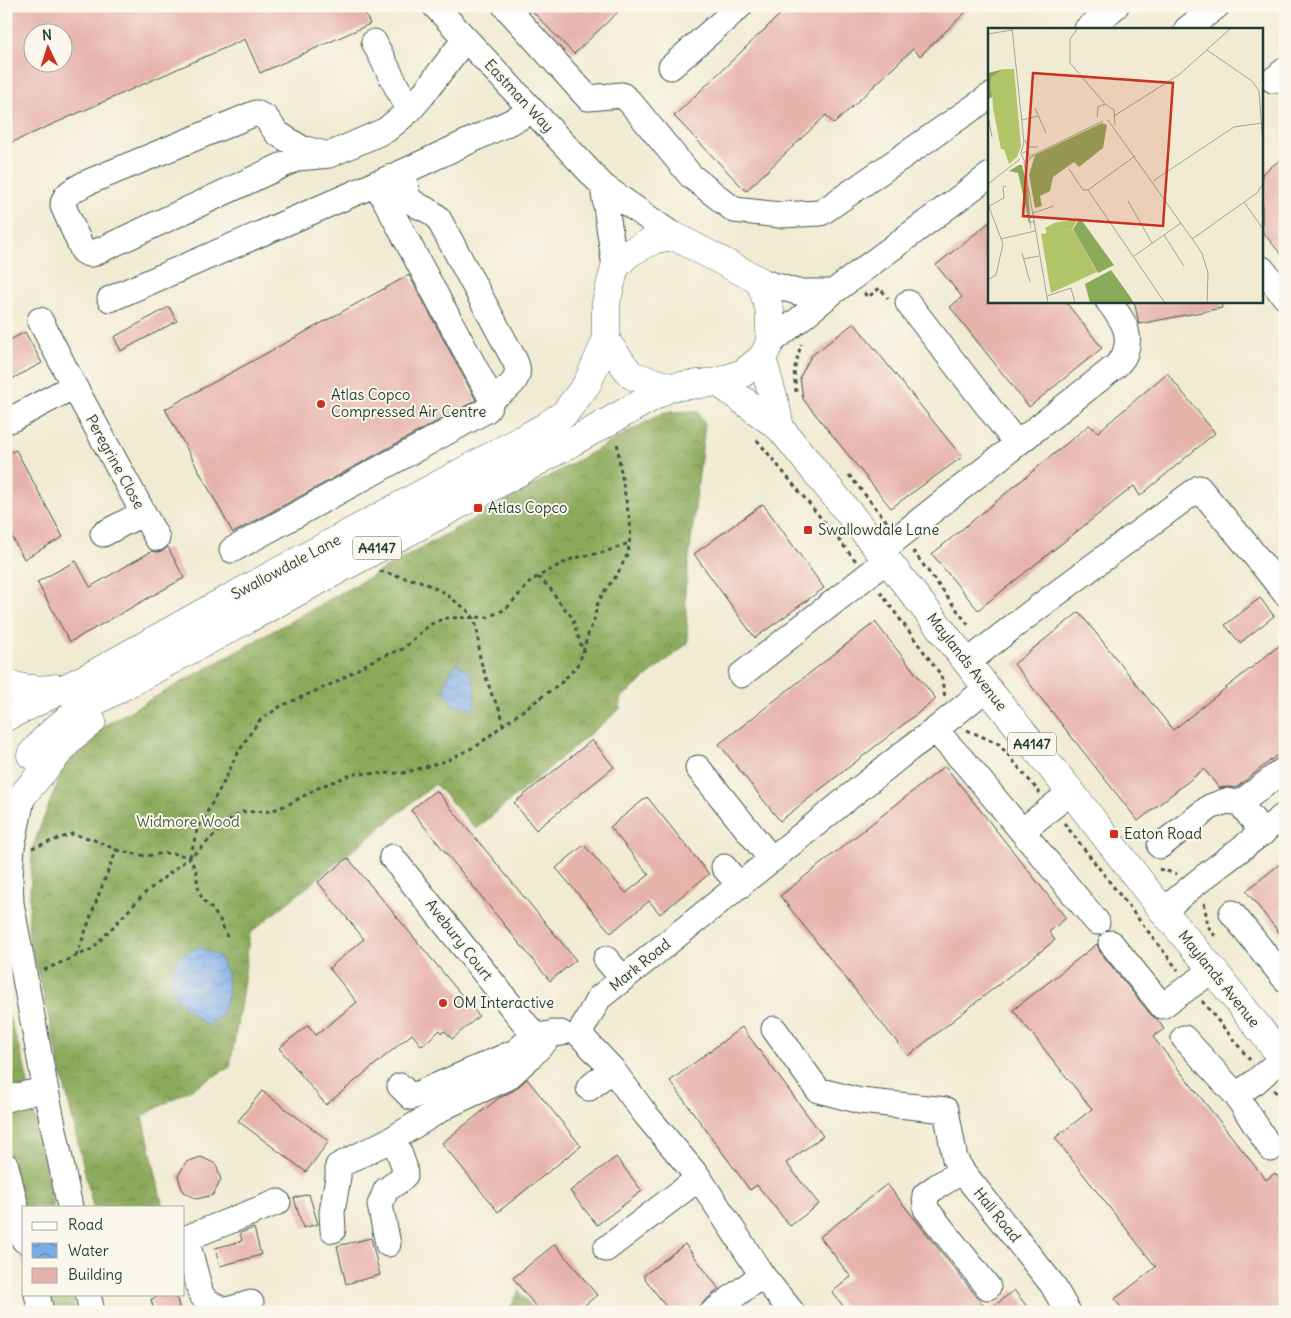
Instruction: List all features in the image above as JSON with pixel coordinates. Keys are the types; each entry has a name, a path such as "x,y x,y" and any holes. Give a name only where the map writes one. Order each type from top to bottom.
{"main road":[{"path":"674,236 760,280 770,310 766,350 744,373 718,382 670,387 631,375 606,341 606,303 615,267 635,250 656,239 674,236"},
{"name":"Swallowdale Lane","path":"6,717 92,675 544,428 564,414 587,384 606,341"},
{"name":"Maylands Avenue","path":"766,350 776,407 767,432"},
{"name":"Maylands Avenue","path":"718,382 767,432 967,663 987,688 1061,799 1163,911 1213,970 1277,1065"},
{"name":"Swallowdale Lane","path":"31,755 52,731 78,712 670,387"},
{"name":"Swallowdale Lane","path":"19,798 72,737 85,726 215,638"},
{"name":"Swallowdale Lane","path":"11,685 37,690 59,688 92,675"},
{"path":"6,721 19,730 31,755 32,771 19,798"}],"street":[{"name":"Eastman Way","path":"435,6 604,186 674,236"},
{"path":"505,6 588,98 622,95 630,102 691,176 734,210 780,215 821,213 988,97"},
{"path":"1188,28 1217,6"},
{"path":"671,67 724,11"},
{"path":"328,155 301,148 277,132 266,118 256,113 86,183 67,195 63,200 63,206 83,251 92,254 298,158 328,155 386,130 409,111 465,39"},
{"path":"374,42 409,111"},
{"path":"110,299 401,173 521,117 530,109"},
{"path":"401,173 409,198 414,204 435,214 438,218 518,366 516,379 511,385 491,398"},
{"path":"766,350 833,292 988,176"},
{"path":"232,550 487,410 490,405 491,398 376,183"},
{"path":"604,186 615,267"},
{"path":"1264,272 1285,298"},
{"path":"760,280 797,292 833,292"},
{"path":"897,299 1017,444"},
{"path":"741,675 1017,444 1116,366 1125,354 1128,342 1126,328 1120,316 1109,302"},
{"name":"Peregrine Close","path":"40,320 157,538"},
{"path":"6,421 74,386"},
{"path":"967,663 1013,626 1199,488 1285,593"},
{"path":"103,534 143,513"},
{"name":"Mark Road","path":"579,1034 599,998 732,877 772,860 987,688"},
{"path":"935,730 967,764 1097,922"},
{"path":"698,768 772,860"},
{"path":"1240,804 1285,769"},
{"path":"19,798 12,847 8,902 23,967 70,1206"},
{"path":"1022,831 1061,799"},
{"path":"1160,846 1210,807 1226,801 1240,804 1262,833"},
{"path":"1163,911 1285,815"},
{"name":"Avebury Court","path":"392,857 544,1034"},
{"path":"1232,913 1285,979"},
{"path":"1112,943 1162,1006 1213,970"},
{"path":"606,958 622,979"},
{"name":"Hall Road","path":"774,1029 818,1090 860,1101 946,1110 955,1159 962,1172 1052,1284 1068,1312"},
{"path":"333,1230 332,1212 338,1166 394,1138 446,1106 507,1078 530,1057 544,1034"},
{"path":"400,1086 411,1097 515,1052 544,1034 579,1034 612,1069 639,1122 699,1178 762,1275 781,1308"},
{"path":"1184,1038 1236,1094 1270,1149"},
{"path":"1236,1094 1277,1065"},
{"path":"588,1088 612,1069"},
{"path":"6,1099 34,1092 45,1086"},
{"path":"388,1244 380,1205 386,1190 405,1175 404,1166 394,1138"},
{"path":"6,1166 22,1232"},
{"path":"962,1172 936,1186 925,1196 926,1209 988,1287"},
{"path":"606,1249 699,1178"},
{"path":"251,1303 223,1310 207,1302 201,1294 185,1238 278,1202"},
{"path":"713,1312 762,1275"},
{"path":"37,1296 41,1312"},
{"path":"88,1296 92,1312"}],"path":[{"path":"862,291 868,298 880,288 897,299"},
{"path":"796,396 794,372 801,343"},
{"path":"767,432 878,562 941,675 945,702"},
{"path":"23,967 38,973 92,949 145,893 190,858 228,822 242,812 270,811 289,804 320,787 353,774 403,773 446,761 478,746 503,725 562,682 576,667 583,653 597,605 603,593 618,574 628,553 630,529 617,438"},
{"path":"228,939 220,920 202,899 196,871 190,858 197,830 234,760 259,721 281,706 336,682 377,658 403,649 429,625 445,618 488,616 506,609 532,580 559,564 574,558 605,552 629,543"},
{"path":"371,552 380,571 420,581 442,592 467,610 473,617 477,628 480,659 492,695 501,712 503,725"},
{"path":"538,577 550,588 572,617 583,653"},
{"path":"960,727 999,744 1061,799 1191,987 1277,1065 1285,1103"},
{"path":"28,843 32,848 72,834 92,839 117,850 146,856 164,853 178,854 190,858"},
{"path":"76,957 117,850"},
{"path":"1204,901 1208,926 1220,942"}],"green space":[{"name":"Widmore Wood","path":"697,411 705,424 685,591 688,643 622,697 620,709 476,829 435,784 250,933 230,1067 143,1116 163,1206 93,1206 28,936 32,848 73,743 664,412"},
{"path":"6,1007 23,1060 53,1206 22,1206 22,1253 6,1184"},
{"path":"519,1291 535,1312 508,1312"},
{"path":"31,1296 72,1296 75,1312 35,1312"}],"water":[{"path":"457,663 471,674 475,688 474,710 453,704 444,689 449,674"},
{"path":"199,947 219,956 227,974 228,995 221,1015 207,1026 188,1011 172,992 172,972 179,956"}],"building":[{"path":"6,6 362,6 370,24 260,73 245,39 6,145"},
{"path":"527,6 624,6 574,54"},
{"path":"789,6 972,6 920,56 913,49 834,124 826,115 746,191 674,116"},
{"path":"1285,156 1285,259 1264,233 1264,172"},
{"path":"988,224 988,302 1066,302 1102,348 1029,407 950,307 962,297 936,265"},
{"name":"Atlas Copco Compressed Air Centre","path":"409,275 476,400 233,533 165,409"},
{"path":"1134,302 1221,302 1222,308 1139,324"},
{"path":"169,307 177,321 121,351 114,337"},
{"path":"854,323 962,457 891,508 803,399 800,377 811,356"},
{"path":"25,332 42,363 6,382 6,342"},
{"path":"1167,373 1215,433 1140,496 1134,486 978,610 932,554 1089,425 1098,432"},
{"path":"16,450 63,537 24,559 6,526 6,454"},
{"path":"763,504 824,588 755,638 694,554"},
{"path":"168,547 184,578 70,642 37,582 76,561 90,587 152,551 163,551"},
{"path":"1260,598 1274,616 1240,643 1225,625"},
{"path":"1079,612 1173,730 1285,641 1285,749 1236,788 1219,788 1204,769 1138,821 1014,664"},
{"path":"875,622 936,699 780,821 719,744"},
{"path":"592,740 614,767 536,830 514,803"},
{"path":"945,766 1066,918 1049,932 1055,940 908,1056 780,896"},
{"path":"436,790 576,960 550,981 411,810"},
{"path":"647,797 709,874 660,914 649,901 611,933 556,868 584,845 626,893 649,875 610,827"},
{"path":"348,858 479,1016 452,1039 445,1031 442,1033 440,1030 422,1046 412,1034 326,1105 279,1048 308,1025 316,1035 357,1002 329,968 364,939 318,882"},
{"path":"1285,860 1285,940 1246,891"},
{"path":"1097,944 1100,952 1164,1029 1153,1037 1266,1180 1275,1173 1285,1184 1285,1302 1273,1312 1124,1312 1115,1299 1156,1267 1055,1138 1092,1109 1013,1010"},
{"path":"742,1027 823,1136 786,1163 819,1204 790,1226 757,1185 750,1190 670,1081"},
{"path":"527,1079 581,1146 498,1212 442,1143 499,1098 513,1091"},
{"path":"262,1091 329,1141 306,1172 238,1121"},
{"path":"201,1157 216,1164 221,1180 213,1195 197,1199 183,1192 178,1176 186,1162"},
{"path":"616,1157 642,1191 597,1225 570,1191"},
{"path":"887,1184 988,1311 1014,1290 1031,1312 848,1312 832,1292 851,1277 820,1237"},
{"path":"309,1194 318,1224 303,1228 294,1198"},
{"path":"254,1228 261,1255 220,1266 215,1248 242,1241 240,1233"},
{"path":"371,1238 380,1275 346,1284 337,1246"},
{"path":"555,1244 597,1295 576,1312 540,1312 513,1278"},
{"path":"685,1244 719,1289 692,1312 670,1312 643,1276"},
{"path":"176,1296 180,1312 154,1312 151,1299"}],"place":[{"name":"Atlas Copco Compressed Air Centre","path":"321,404"},
{"name":"Atlas Copco","path":"478,508"},
{"name":"Swallowdale Lane","path":"808,530"},
{"name":"Eaton Road","path":"1114,834"},
{"name":"OM Interactive","path":"443,1003"}]}
